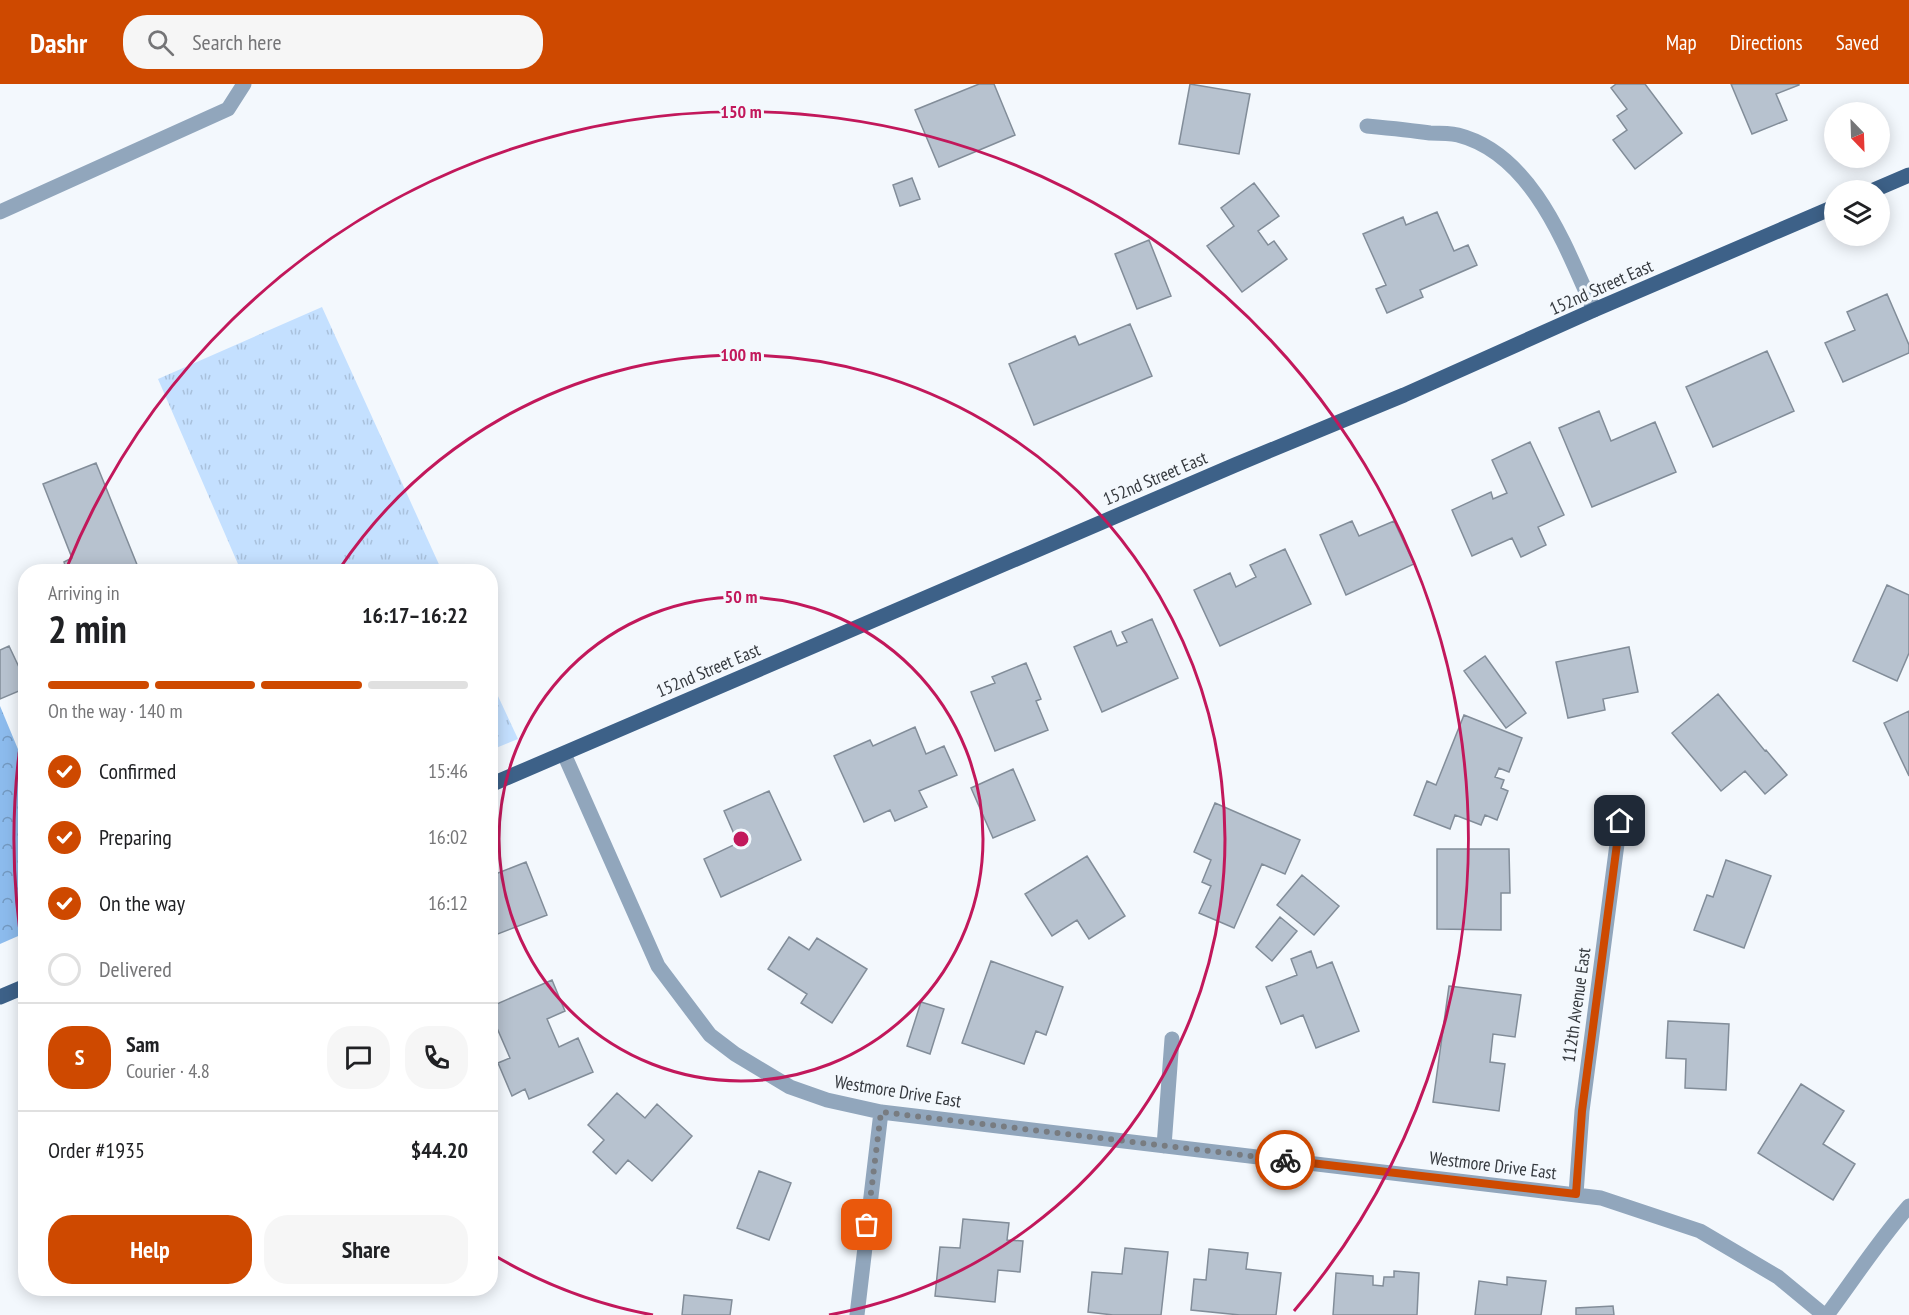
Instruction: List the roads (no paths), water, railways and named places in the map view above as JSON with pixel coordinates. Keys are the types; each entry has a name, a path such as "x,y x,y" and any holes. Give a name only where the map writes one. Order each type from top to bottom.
{"main road":[{"path":"1890,183 1909,175"},
{"name":"152nd Street East","path":"498,782 1224,469 1404,395 1824,211"},
{"path":"0,997 18,989"}],"street":[{"path":"0,212 228,109 244,84"},
{"path":"1366,126 1458,135 1486,147 1507,162 1527,184 1548,213 1594,310"},
{"name":"Westmore Drive East","path":"564,754 658,966 710,1035 735,1054 790,1086 827,1100 881,1112 1601,1198 1700,1231 1778,1277 1825,1315"},
{"name":"112th Avenue East","path":"1576,1194 1582,1111 1620,821"},
{"path":"1164,1146 1172,1039"},
{"path":"857,1315 881,1112"},
{"path":"1825,1315 1864,1265 1884,1234 1909,1206"}]}
